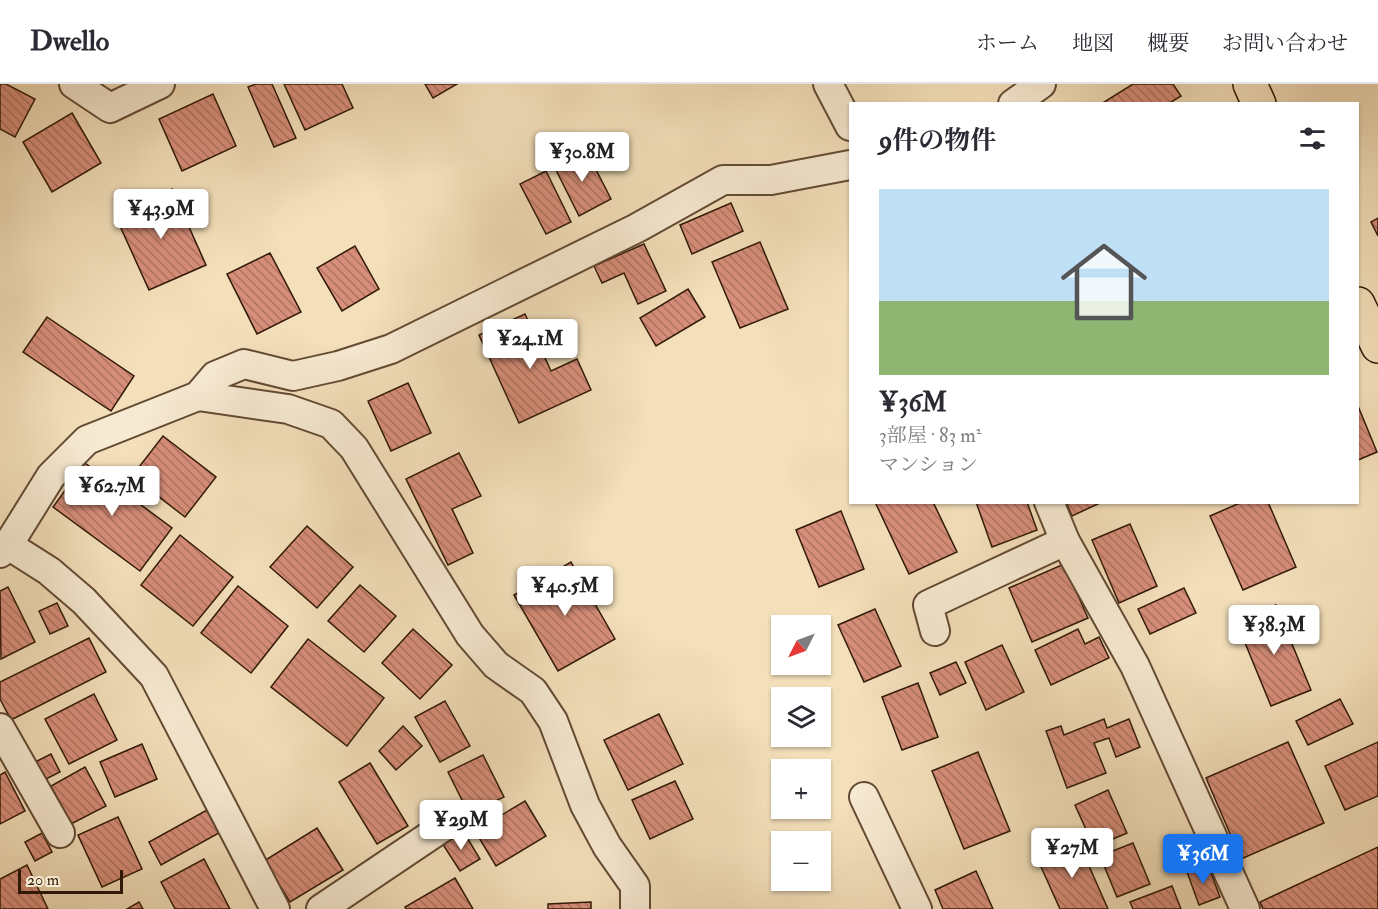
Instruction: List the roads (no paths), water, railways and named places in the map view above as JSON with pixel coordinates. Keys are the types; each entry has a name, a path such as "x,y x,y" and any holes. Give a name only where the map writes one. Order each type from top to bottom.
{"main road":[{"path":"1250,84 1258,102"},
{"path":"1359,306 1378,346"}],"street":[{"path":"74,84 110,108 160,84"},
{"path":"828,84 849,124"},
{"path":"1016,102 1041,84"},
{"path":"275,909 154,676 84,601 49,571 4,549 51,476 87,440 198,396 215,376 244,364 293,376 338,366 391,349 637,228 723,180 771,180 849,165"},
{"path":"198,396 288,409 331,424 354,448 470,635 496,665 533,691 553,721 585,805 607,846 635,886 635,909"},
{"path":"1050,504 1065,541 1135,666 1245,909"},
{"path":"935,631 928,605 1065,541"},
{"path":"0,728 60,833"},
{"path":"864,797 917,909"},
{"path":"321,909 452,821"}]}
